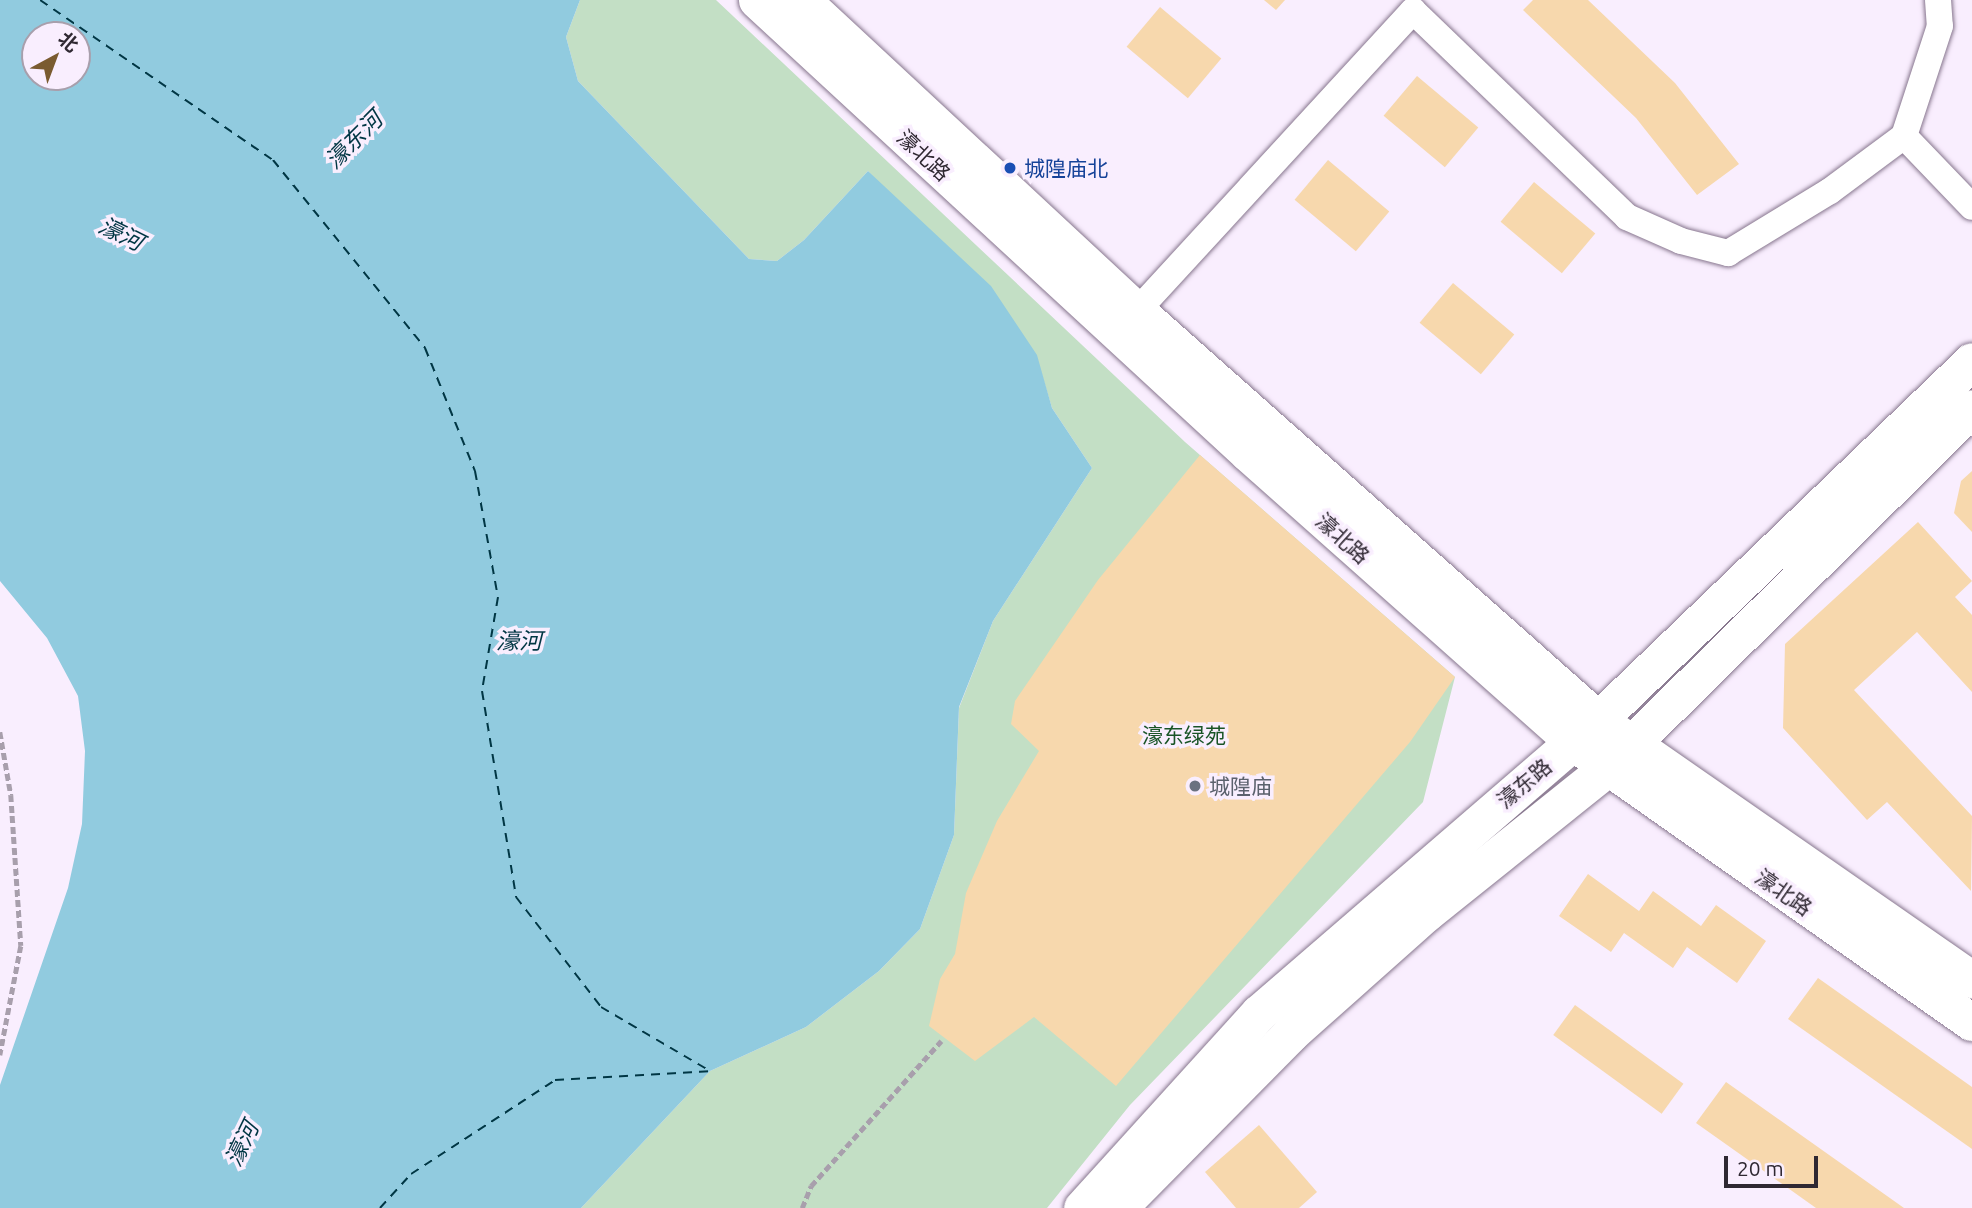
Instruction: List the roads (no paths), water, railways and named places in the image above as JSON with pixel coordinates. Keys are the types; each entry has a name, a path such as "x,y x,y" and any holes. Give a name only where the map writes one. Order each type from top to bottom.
{"street":[{"name":"濠北路","path":"757,0 1248,453 1585,731 1972,1021"},
{"name":"濠北路","path":"802,0 1585,731"},
{"path":"1137,312 1408,6 1627,217 1681,241 1728,253 1830,191 1904,136 1940,26 1938,0"},
{"path":"1904,136 1972,207"},
{"name":"濠东路","path":"1082,1208 1259,1013 1585,731 1972,361"},
{"name":"濠东路","path":"1118,1208 1290,1034 1426,913 1619,756 1972,408"},
{"name":"濠北路","path":"1619,756 1972,980"}],"water":[{"name":"濠河","path":"0,0 580,0 566,37 578,81 749,259 777,261 804,240 868,171 991,286 1037,355 1052,408 1092,468 993,621 959,707 954,835 920,929 879,971 806,1027 710,1071 581,1208 0,1208 0,1085 68,888 82,824 85,751 78,696 47,638 0,581"}],"place":[{"name":"城隍庙北","path":"1010,168"},
{"name":"城隍庙","path":"1195,786"}],"water label":[{"name":"濠东河","path":"354,140"}],"park label":[{"name":"濠东绿苑","path":"1184,735"}]}
